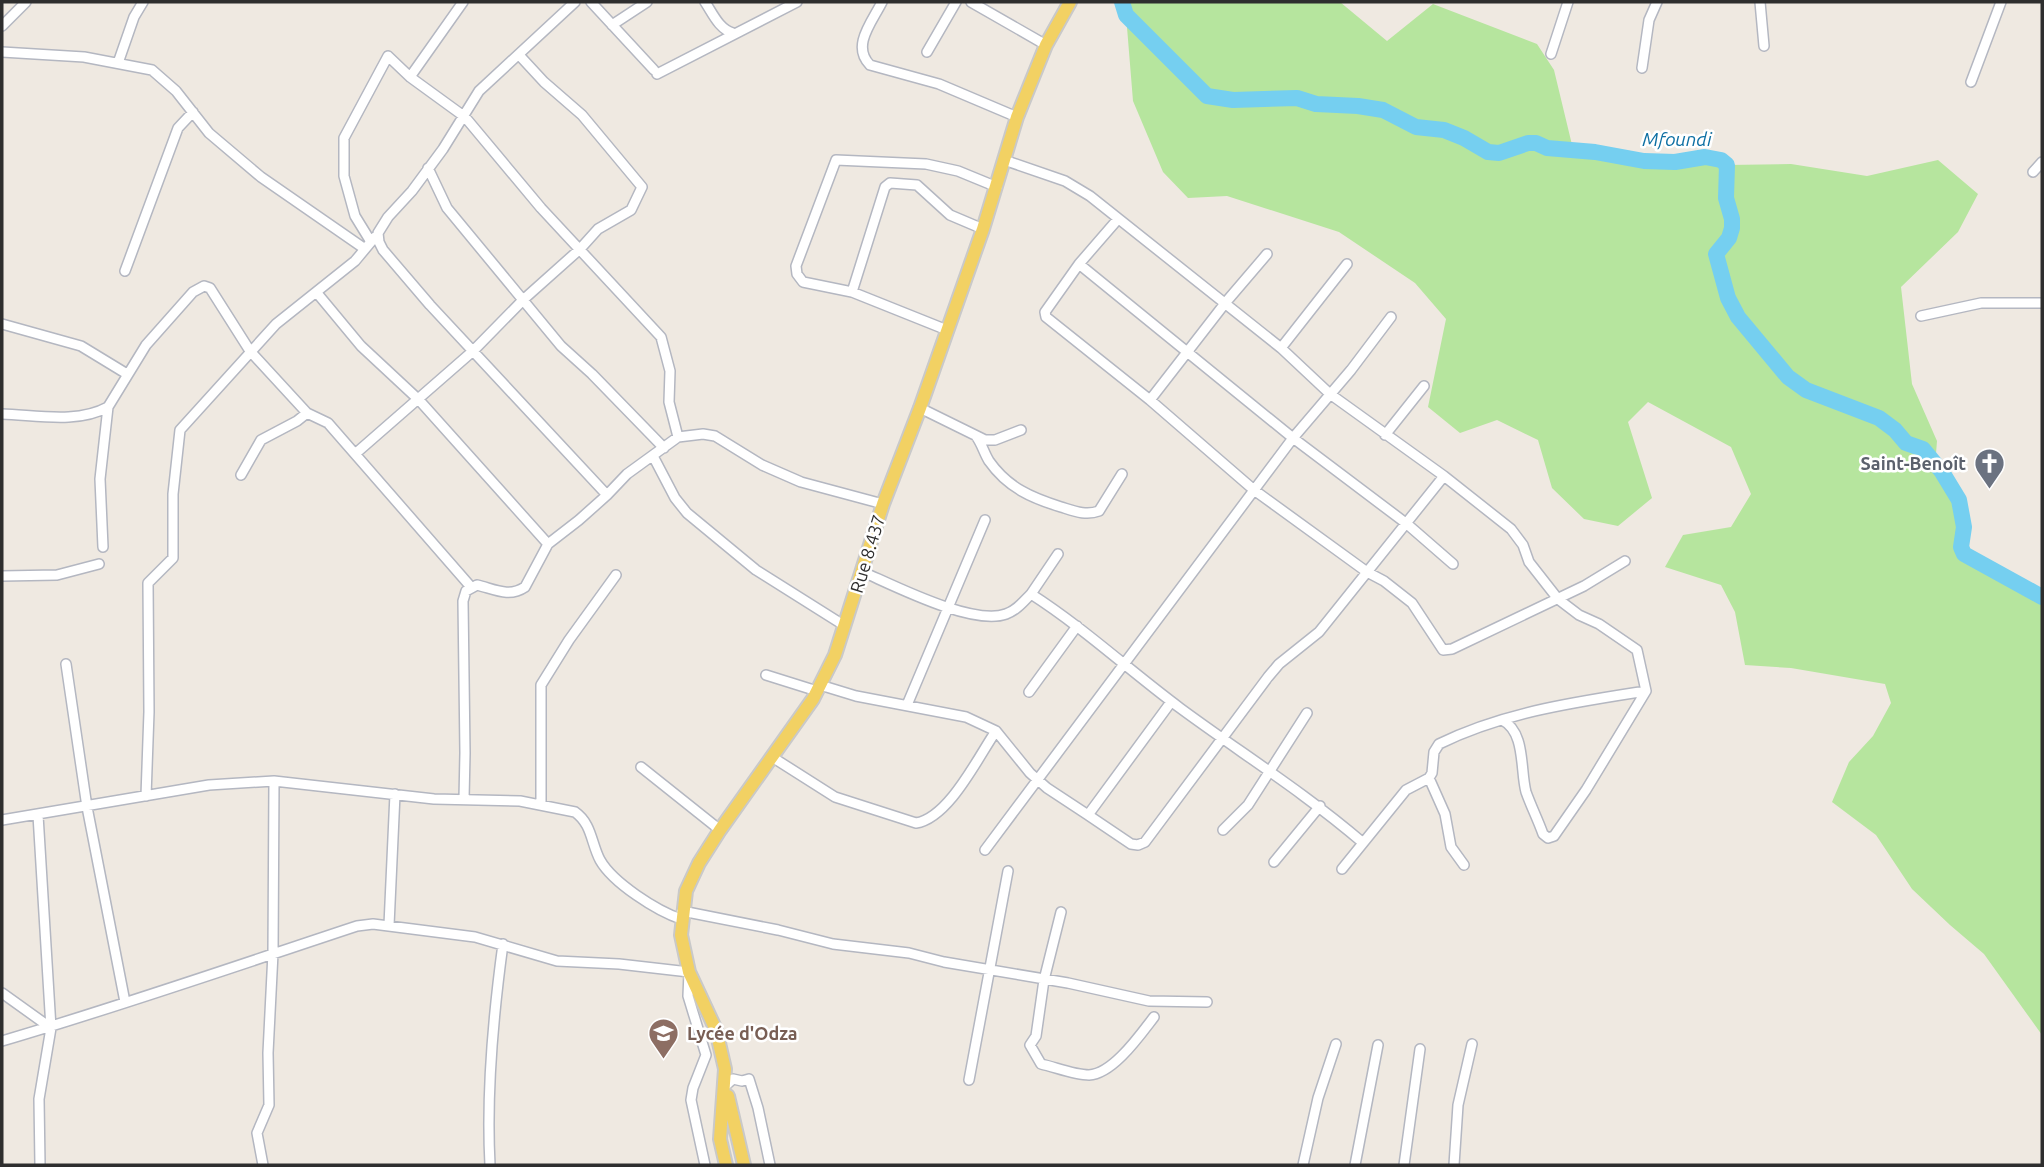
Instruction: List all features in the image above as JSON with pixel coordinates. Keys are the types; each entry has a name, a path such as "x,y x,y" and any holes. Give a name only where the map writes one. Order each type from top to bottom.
{"main road":[{"name":"Rue 8.437","path":"726,1165 720,1139 725,1069 716,1030 689,972 681,935 686,891 691,877 720,830 818,688 835,654 883,504 983,229 1017,117 1046,45 1070,2"},
{"name":"Rue 8.437","path":"725,1086 744,1165"}],"street":[{"path":"2,26 26,2"},
{"path":"118,63 134,18 144,2"},
{"path":"410,77 463,2"},
{"path":"146,796 149,712 148,583 173,558 173,494 180,430 276,324 355,261 388,217 412,191 465,117 479,92 575,2"},
{"path":"591,2 655,72 733,33 745,30 797,2"},
{"path":"612,24 648,2"},
{"path":"705,2 721,26 733,33"},
{"path":"882,2 862,41 863,58 870,65 939,84 1004,109 1017,117"},
{"path":"927,52 956,2"},
{"path":"971,2 1046,45"},
{"path":"1551,54 1568,2"},
{"path":"1642,68 1649,20 1657,2"},
{"path":"1760,2 1763,46"},
{"path":"1971,82 2001,2"},
{"path":"2,52 85,57 152,70 176,91 209,133 261,177 368,245"},
{"path":"368,245 355,216 344,176 344,138 388,55 410,77 465,117 661,337 670,371 669,402 678,437"},
{"path":"355,454 473,351 598,229 631,210 642,187 582,115 544,82 519,55"},
{"path":"125,271 178,128 192,112"},
{"path":"947,330 852,292 807,283 800,280 796,266 836,160 918,163 958,172 997,187"},
{"path":"1004,160 1078,188 1226,302 1330,394 1444,476 1511,529 1523,545 1529,562 1558,599 1637,650 1646,691 1586,790 1554,836 1548,838 1544,834 1526,791 1520,750 1513,729 1502,720"},
{"path":"2033,172 2042,162"},
{"path":"428,168 447,208 561,346 664,448"},
{"path":"852,292 885,187 890,183 918,185 950,215 983,229"},
{"path":"1118,219 1079,264 1045,312 1046,317 1150,400 1254,490 1412,603 1443,650 1447,651 1558,599 1625,561"},
{"path":"378,233 383,250 607,495"},
{"path":"1150,400 1267,254"},
{"path":"1079,264 1293,438 1407,524 1453,564"},
{"path":"1281,348 1347,264"},
{"path":"103,547 100,479 108,407 154,336 193,292 204,286 210,288 250,351 307,413 328,423 471,587"},
{"path":"317,293 361,346 419,400 548,544"},
{"path":"1921,316 1981,303 2042,303"},
{"path":"985,850 1293,438 1391,317"},
{"path":"2,324 81,346 127,374"},
{"path":"1385,435 1424,386"},
{"path":"2,414 75,417 95,414 108,407"},
{"path":"920,408 985,440 995,440 1021,430"},
{"path":"241,475 261,440 307,413"},
{"path":"464,799 463,601 471,587 477,585 509,594 525,587 548,544 607,495 626,474 678,437 703,433 715,436 777,472 801,482 883,504"},
{"path":"976,436 991,463 1017,490 1031,498 1073,511 1086,514 1099,511 1122,474"},
{"path":"653,456 675,498 687,513 756,570 845,626"},
{"path":"766,675 966,718 996,731 1038,780 1131,844 1138,845 1145,842 1279,664 1313,638 1444,476"},
{"path":"907,705 985,520"},
{"path":"863,572 947,607 996,616 1018,608 1031,594 1058,554"},
{"path":"2,576 57,575 99,564"},
{"path":"541,805 541,685 569,640 616,575"},
{"path":"1031,594 1077,626 1221,739 1320,806 1362,842"},
{"path":"1030,692 1077,626"},
{"path":"66,664 87,807 125,1002"},
{"path":"1342,869 1406,790 1429,778 1434,752 1439,744 1502,720 1565,704 1646,691"},
{"path":"1087,815 1171,702"},
{"path":"1223,830 1248,805 1307,713"},
{"path":"772,757 835,797 916,823 924,822 950,800 996,731"},
{"path":"641,767 720,830"},
{"path":"1429,778 1445,814 1451,847 1464,865"},
{"path":"263,1165 257,1133 269,1105 275,782"},
{"path":"2,820 209,785 275,782 434,799 541,805 582,816 591,832 600,860 609,870 668,915 778,930 833,944 909,953 1149,1001 1207,1002"},
{"path":"389,925 395,794"},
{"path":"1274,862 1320,806"},
{"path":"38,815 51,1028 39,1099 40,1165"},
{"path":"970,1080 1008,871"},
{"path":"1061,912 1044,980 1036,1035 1030,1045 1041,1063 1089,1075 1105,1071 1135,1042 1154,1017"},
{"path":"2,1041 107,1011 125,1002 273,953 357,926 373,924 475,937 557,961 619,964 689,972 688,996 706,1055 691,1100 705,1165"},
{"path":"490,1165 487,1119 495,1004 503,944"},
{"path":"2,993 51,1028"},
{"path":"1303,1165 1318,1098 1336,1044"},
{"path":"1454,1165 1458,1105 1472,1044"},
{"path":"1355,1165 1378,1045"},
{"path":"1404,1165 1420,1049"},
{"path":"725,1086 733,1079 749,1079 770,1165"}],"green space":[{"path":"1122,2 1340,2 1387,41 1433,4 1537,44 1554,70 1573,149 1650,161 1675,162 1709,158 1727,165 1791,164 1867,176 1938,160 1978,194 1958,232 1901,287 1912,384 1937,441 1935,466 1952,487 1963,514 1964,554 2042,597 2042,1035 1984,954 1912,889 1876,835 1832,802 1849,762 1873,736 1891,703 1885,684 1791,668 1745,665 1735,612 1721,585 1665,567 1683,535 1731,527 1751,494 1731,447 1648,402 1628,422 1652,498 1618,526 1584,519 1552,488 1538,440 1497,420 1460,433 1428,407 1446,319 1415,283 1339,232 1227,196 1188,198 1163,172 1133,101 1126,15"}],"waterway":[{"name":"Mfoundi","path":"1122,2 1126,15 1207,96 1233,100 1297,98 1316,104 1383,110 1416,127 1444,130 1488,152 1499,153 1536,143 1547,148 1595,152 1644,161 1675,162 1705,157 1721,160 1727,165 1726,198 1732,228 1729,238 1716,254 1728,298 1738,317 1788,377 1806,390 1879,418 1906,443 1923,449 1942,472 1959,500 1964,527 1961,547 1964,554 2042,597"}],"place":[{"name":"Saint-Benoît","path":"1989,491"},
{"name":"Lycée d'Odza","path":"664,1061"}]}
